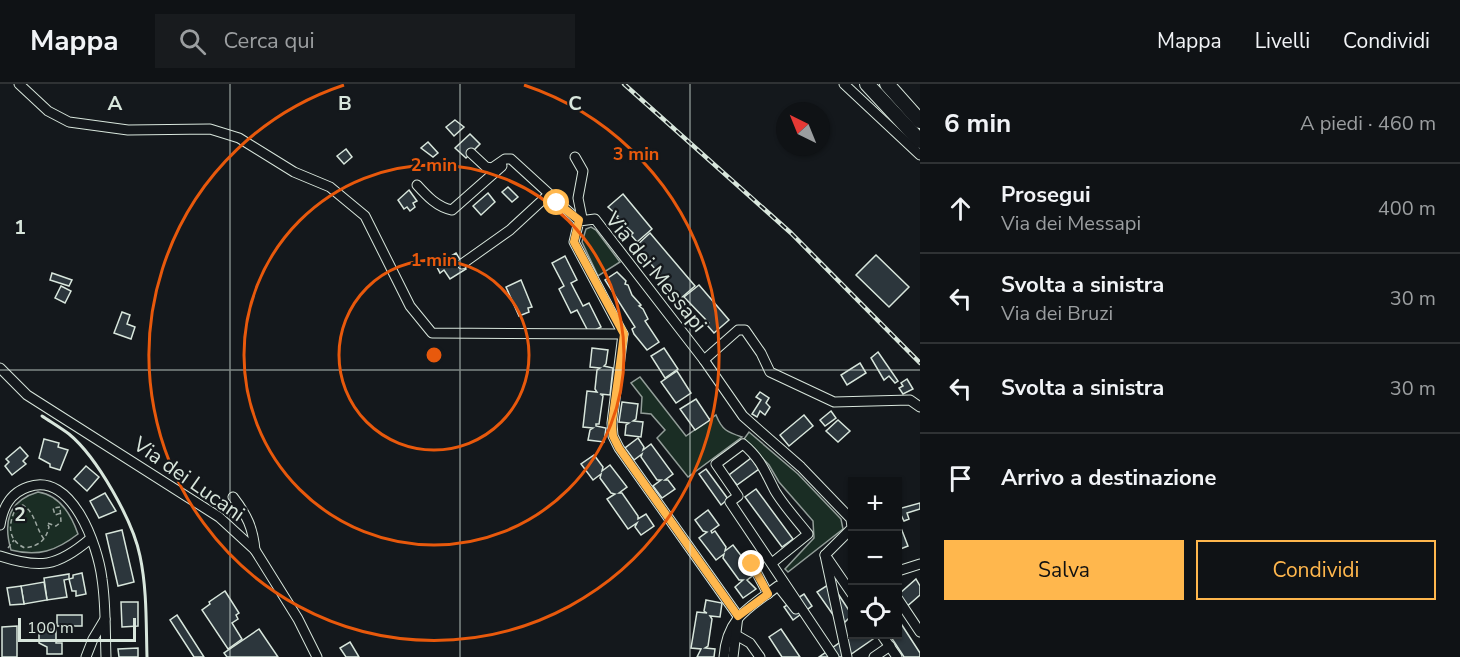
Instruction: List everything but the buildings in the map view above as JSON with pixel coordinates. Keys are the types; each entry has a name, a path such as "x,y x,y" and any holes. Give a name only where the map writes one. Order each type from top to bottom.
{"highway":[{"path":"867,84 920,141"},
{"path":"888,84 920,115"},
{"path":"888,84 920,120"}],"street":[{"path":"19,84 48,111 69,122 128,130 210,129 239,138 294,172 330,187 365,216 410,306 432,333 624,334 612,423 613,436 619,448 738,616 733,657"},
{"path":"844,84 920,155"},
{"path":"471,153 486,167 492,168 505,159 511,159 548,195 580,219"},
{"path":"575,157 583,171 578,203 580,219"},
{"path":"417,185 430,199 443,208 452,210 511,159"},
{"path":"462,264 510,230 548,195"},
{"name":"Via dei Messapi","path":"624,334 574,242 580,219 595,219 704,360 743,416 801,467 850,519 852,528 825,555"},
{"path":"704,360 738,330 745,330 761,353 770,372 834,402 910,400 920,407"},
{"name":"Via dei Lucani","path":"0,368 27,395 219,517 255,550 298,619 316,657"},
{"path":"772,563 808,534 775,491 769,474 759,460 743,444 716,464 738,496 730,502 833,657"},
{"path":"0,525 7,501 20,489 43,485 65,494 80,513 102,577 106,657"},
{"path":"233,497 246,513 253,528 255,550"},
{"path":"2,553 24,564 42,565 63,559 90,538"},
{"path":"825,555 848,587"},
{"path":"825,555 848,657"},
{"path":"752,564 768,594"},
{"path":"902,569 920,564"},
{"path":"723,657 730,628 738,616 778,586 833,657"},
{"path":"902,606 920,632"},
{"path":"86,657 93,639 105,620"},
{"path":"736,635 750,643 760,657"},
{"path":"885,639 897,657"},
{"path":"874,657 890,646"}],"path":[{"path":"45,538 37,530 36,519 23,505 16,508 12,516 10,535 25,548 39,544 45,538 47,523 58,525 61,513"},
{"path":"2,553 8,550 14,540"}],"green space":[{"path":"591,227 596,230 620,262 598,276 582,242 586,229"},
{"path":"640,377 686,436 716,415 726,430 742,437 688,477 657,438 665,430 651,414 641,413 642,397 631,383"},
{"path":"749,432 798,474 841,519 843,529 788,572 785,569 814,538 813,521 779,482 769,465 744,439"},
{"path":"38,492 53,497 64,507 78,534 62,545 46,551 30,553 11,550 8,530 10,514 20,501"}],"railway":[{"path":"624,84 791,233 920,363"}],"wall":[{"path":"42,416 80,444 102,473 130,525 140,556 144,581 147,657"}],"route":[{"path":"557,203 579,220 574,242 624,334 612,423 613,436 619,448 738,616 768,594 752,564"}]}
